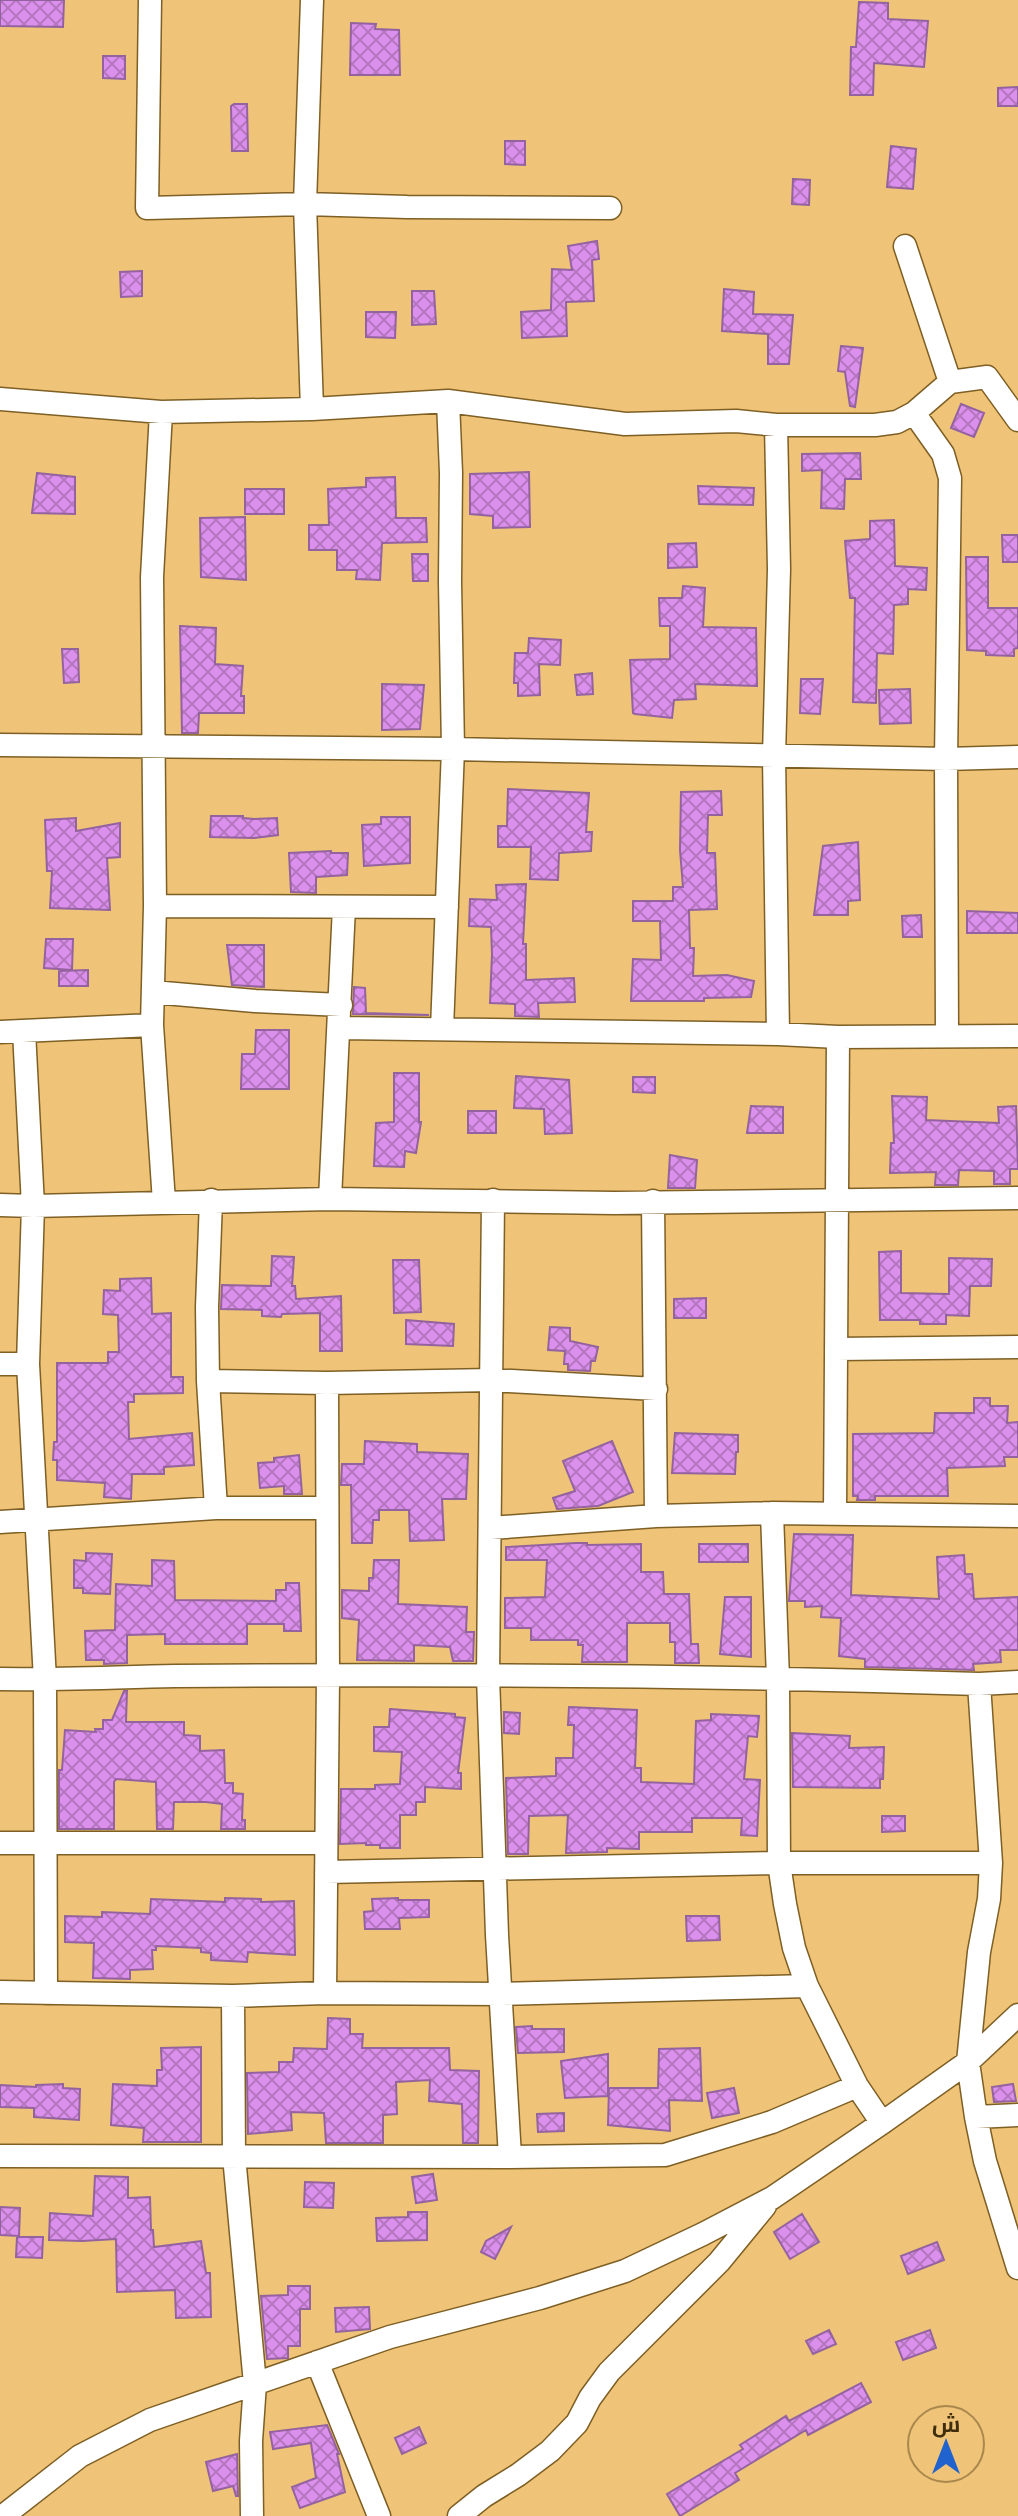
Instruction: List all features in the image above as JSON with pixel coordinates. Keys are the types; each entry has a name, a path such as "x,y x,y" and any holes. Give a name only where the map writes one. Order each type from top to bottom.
{"street":[{"path":"150,0 147,208 305,204 610,208"},
{"path":"312,0 305,204 312,409"},
{"path":"905,246 950,382"},
{"path":"0,399 161,412 312,409 448,401 625,424 736,421 776,425 875,425 897,422 914,413 950,382 987,377 1018,420"},
{"path":"442,1029 453,749 448,401"},
{"path":"161,412 152,577 155,906 152,1025 164,1202"},
{"path":"914,413 943,454 950,478 946,759 947,1036"},
{"path":"776,425 779,569 774,756 778,1034"},
{"path":"0,745 453,749 946,759 1018,757"},
{"path":"155,906 447,907"},
{"path":"330,1199 344,907"},
{"path":"153,992 341,1005"},
{"path":"0,1032 152,1025"},
{"path":"339,1028 838,1037 1018,1036"},
{"path":"24,1031 33,1206 28,1364 45,1680 46,1993"},
{"path":"835,1513 838,1037"},
{"path":"0,1205 330,1199 653,1201 1018,1198"},
{"path":"211,1200 208,1381 216,1508"},
{"path":"493,1200 488,1676 510,2157"},
{"path":"653,1201 656,1516"},
{"path":"836,1349 1018,1347"},
{"path":"0,1364 28,1364"},
{"path":"208,1381 327,1383 492,1380 656,1389"},
{"path":"325,1993 327,1383"},
{"path":"0,1522 216,1508 326,1508"},
{"path":"491,1528 656,1516 772,1513 1018,1516"},
{"path":"772,1513 778,1679 779,1863 791,1933 807,1986 857,2086 882,2123"},
{"path":"0,1679 488,1676 979,1684 1018,1682"},
{"path":"979,1684 991,1863 968,2062 985,2161 1018,2268"},
{"path":"0,1843 326,1843"},
{"path":"326,1872 779,1863 991,1863"},
{"path":"0,1992 233,1996 502,1994 807,1986"},
{"path":"233,1996 234,2156 255,2384 251,2441 252,2516"},
{"path":"8,2514 80,2456 150,2420 390,2337 540,2298 625,2271 772,2198 968,2062 1018,2015"},
{"path":"0,2156 665,2155 772,2122 857,2086"},
{"path":"976,2117 1018,2115"},
{"path":"459,2516 550,2451 577,2423 609,2372 719,2262 772,2198"},
{"path":"317,2362 379,2516"}],"building":[{"path":"0,0 64,0 63,27 0,26"},
{"path":"859,2 888,3 888,19 928,21 924,67 874,63 873,95 850,95 851,47 856,47"},
{"path":"351,23 376,24 375,29 399,30 400,75 350,75"},
{"path":"103,56 125,56 125,79 103,78"},
{"path":"1018,87 1018,106 998,106 998,88"},
{"path":"247,104 248,151 232,151 231,106"},
{"path":"505,141 525,141 525,165 505,164"},
{"path":"891,146 916,149 913,189 887,187"},
{"path":"793,179 810,180 809,205 792,204"},
{"path":"597,241 599,259 592,260 594,301 566,302 567,336 522,338 521,312 551,310 552,269 572,270 568,246"},
{"path":"142,271 142,296 121,297 120,272"},
{"path":"724,289 754,292 753,314 793,315 789,364 768,364 768,334 722,331"},
{"path":"412,291 434,291 436,324 412,325"},
{"path":"366,312 396,312 395,338 366,337"},
{"path":"841,346 863,348 855,407 850,406 845,372 838,371"},
{"path":"961,404 984,413 974,437 951,428"},
{"path":"860,453 861,479 845,479 844,509 821,508 822,470 802,471 802,454"},
{"path":"529,472 530,527 493,528 493,516 470,514 470,474"},
{"path":"37,473 75,477 75,514 32,513"},
{"path":"395,477 396,518 426,518 427,542 382,543 380,580 356,579 357,570 337,570 337,550 309,550 309,525 329,525 328,489 366,487 366,478"},
{"path":"698,486 754,488 753,505 699,504"},
{"path":"245,489 284,489 284,514 245,514"},
{"path":"245,517 246,580 201,577 200,518"},
{"path":"894,520 895,566 927,568 926,590 908,589 908,604 894,605 893,654 877,653 876,703 853,702 855,598 850,598 845,541 870,539 870,521"},
{"path":"1002,535 1018,535 1018,562 1003,562"},
{"path":"696,543 697,567 668,568 668,544"},
{"path":"412,554 428,554 428,581 413,581"},
{"path":"966,557 988,557 988,608 1018,608 1018,648 1014,649 1014,656 986,655 986,651 967,650"},
{"path":"683,586 705,588 703,627 756,628 757,686 695,684 696,699 674,700 672,718 635,714 630,660 670,659 670,626 660,626 659,598 682,598"},
{"path":"180,626 216,628 215,664 243,666 241,696 244,696 244,713 199,713 198,733 182,733"},
{"path":"529,638 561,640 560,665 539,664 540,695 518,696 518,683 514,683 515,653 528,653"},
{"path":"62,649 78,649 79,682 64,683"},
{"path":"592,673 593,694 577,695 575,675"},
{"path":"801,679 823,679 820,714 800,713"},
{"path":"382,684 424,685 420,729 382,730"},
{"path":"910,689 911,723 880,724 879,690"},
{"path":"508,789 589,793 586,832 592,832 591,851 559,853 558,880 530,879 531,847 498,847 498,826 507,826"},
{"path":"721,791 722,815 708,815 707,853 715,853 717,909 689,910 690,948 694,948 693,976 727,975 754,981 751,997 704,998 704,1001 631,1001 633,959 661,960 660,921 633,921 633,901 673,901 673,887 683,887 681,792"},
{"path":"211,816 277,818 278,835 210,837"},
{"path":"381,817 410,817 410,863 364,866 362,825 381,824"},
{"path":"76,818 76,831 120,823 120,857 107,858 110,910 50,908 52,871 47,871 45,820"},
{"path":"858,842 860,900 848,901 848,915 814,915 823,846"},
{"path":"289,853 348,853 347,875 316,877 316,893 291,892"},
{"path":"526,884 523,944 526,944 526,980 574,978 575,1002 538,1003 539,1017 515,1016 515,1004 490,1003 491,927 469,926 470,899 497,900 496,885"},
{"path":"967,911 1018,913 1018,933 967,933"},
{"path":"921,915 922,937 903,937 902,916"},
{"path":"46,939 73,939 72,970 44,968"},
{"path":"227,945 264,945 264,987 232,985"},
{"path":"88,970 88,986 59,986 59,971"},
{"path":"354,987 365,988 366,1013 429,1015 353,1014"},
{"path":"256,1030 289,1030 289,1089 241,1089 242,1054 255,1054"},
{"path":"394,1073 419,1073 421,1122 416,1153 405,1151 404,1167 374,1166 376,1123 394,1122"},
{"path":"516,1076 569,1080 572,1133 545,1134 544,1109 514,1108"},
{"path":"633,1077 655,1077 655,1093 633,1092"},
{"path":"892,1096 927,1097 926,1120 999,1123 998,1107 1016,1106 1018,1169 1010,1169 1010,1184 994,1184 994,1171 959,1170 958,1185 935,1185 936,1172 890,1173 891,1143 894,1143"},
{"path":"751,1106 783,1107 783,1133 747,1133"},
{"path":"468,1111 496,1111 496,1133 468,1133"},
{"path":"670,1155 697,1160 695,1188 668,1188"},
{"path":"901,1251 901,1293 949,1294 949,1258 992,1259 991,1286 970,1286 969,1316 946,1315 946,1324 920,1324 920,1320 880,1320 879,1252"},
{"path":"272,1256 294,1257 292,1286 295,1286 296,1299 341,1296 342,1351 320,1351 320,1313 282,1314 281,1317 262,1316 262,1310 221,1309 222,1285 271,1286"},
{"path":"393,1260 419,1260 421,1312 394,1313"},
{"path":"151,1278 152,1314 171,1313 171,1377 183,1377 183,1393 134,1394 134,1402 128,1402 129,1439 192,1433 194,1465 164,1467 164,1474 132,1474 131,1499 104,1497 105,1483 57,1480 57,1460 53,1460 54,1442 57,1442 57,1363 108,1363 108,1352 119,1352 118,1315 103,1314 104,1290 120,1291 120,1279"},
{"path":"706,1298 706,1318 674,1318 674,1299"},
{"path":"406,1320 454,1324 453,1346 406,1344"},
{"path":"550,1327 570,1328 570,1341 598,1347 590,1371 568,1370 568,1364 564,1364 565,1351 548,1350"},
{"path":"974,1398 990,1398 990,1406 1008,1406 1007,1423 1018,1422 1018,1457 1004,1457 1005,1466 947,1468 948,1496 875,1496 875,1500 857,1500 858,1496 853,1496 853,1434 934,1433 935,1413 974,1413"},
{"path":"675,1433 738,1435 735,1474 672,1473"},
{"path":"365,1441 417,1444 417,1452 468,1454 466,1499 442,1499 444,1540 410,1541 409,1510 379,1510 379,1520 373,1520 372,1543 352,1543 351,1485 341,1485 342,1464 364,1464"},
{"path":"612,1441 633,1492 598,1506 557,1509 553,1498 575,1491 563,1461"},
{"path":"299,1455 302,1494 284,1494 284,1486 260,1488 258,1463"},
{"path":"794,1534 853,1535 851,1595 939,1599 937,1557 964,1555 965,1574 972,1574 974,1599 1018,1597 1018,1650 1000,1650 1001,1662 973,1664 974,1670 865,1667 865,1659 839,1656 841,1618 821,1617 822,1606 805,1607 805,1601 789,1601"},
{"path":"641,1544 641,1572 663,1572 664,1594 689,1594 691,1644 698,1644 699,1663 675,1663 675,1642 670,1642 670,1623 627,1623 627,1662 582,1662 583,1645 578,1645 578,1640 531,1640 531,1628 505,1628 505,1598 545,1597 547,1560 506,1560 506,1547"},
{"path":"699,1544 748,1544 748,1562 699,1562"},
{"path":"86,1553 112,1554 110,1594 83,1593 83,1588 74,1588 74,1560 86,1561"},
{"path":"152,1560 174,1561 175,1600 276,1601 276,1590 286,1590 286,1583 299,1583 301,1631 284,1631 284,1624 247,1624 247,1644 165,1644 165,1634 127,1635 127,1663 104,1664 104,1660 86,1660 85,1631 115,1630 116,1584 152,1586"},
{"path":"374,1560 399,1560 398,1604 467,1607 466,1632 474,1632 473,1661 453,1661 450,1647 414,1645 414,1661 357,1660 359,1620 342,1618 342,1590 369,1591"},
{"path":"725,1597 751,1597 751,1657 720,1654"},
{"path":"124,1691 127,1691 126,1722 184,1722 184,1735 200,1736 200,1751 224,1750 225,1783 233,1783 233,1793 243,1794 242,1820 245,1820 245,1829 221,1829 222,1804 174,1802 173,1829 157,1829 156,1782 116,1779 114,1829 59,1829 59,1770 62,1770 65,1730 96,1732 95,1729 103,1729 103,1720 112,1720"},
{"path":"569,1707 637,1710 635,1768 641,1768 641,1782 694,1784 696,1721 711,1720 711,1714 759,1716 757,1737 748,1736 744,1779 760,1780 757,1836 741,1835 742,1818 692,1818 692,1832 639,1832 639,1849 607,1848 607,1852 566,1853 568,1815 529,1816 528,1854 508,1854 506,1778 556,1776 556,1758 573,1758 574,1725 568,1725"},
{"path":"390,1709 455,1714 455,1717 465,1718 458,1773 461,1773 461,1789 425,1787 425,1802 416,1802 416,1815 400,1815 400,1848 380,1848 380,1845 366,1843 340,1844 341,1789 375,1789 375,1785 400,1784 402,1752 374,1751 374,1727 389,1727"},
{"path":"504,1712 520,1713 519,1734 504,1733"},
{"path":"792,1733 850,1736 849,1748 884,1747 880,1788 793,1787"},
{"path":"882,1816 905,1816 905,1831 882,1832"},
{"path":"225,1898 261,1899 261,1902 294,1901 295,1955 248,1952 247,1962 211,1960 211,1953 201,1952 201,1948 156,1946 156,1950 152,1950 153,1969 130,1970 130,1979 93,1978 94,1943 65,1942 65,1916 102,1917 102,1912 150,1914 151,1899 225,1902"},
{"path":"372,1899 429,1900 429,1917 399,1918 400,1929 365,1929 364,1912 373,1911"},
{"path":"686,1916 719,1916 720,1940 687,1941"},
{"path":"328,2018 350,2019 350,2034 363,2034 362,2048 449,2048 450,2070 479,2071 478,2143 463,2143 462,2104 429,2101 430,2080 396,2082 397,2114 383,2115 383,2143 326,2143 324,2113 291,2112 292,2130 248,2134 247,2073 279,2072 279,2062 293,2062 294,2048 327,2049"},
{"path":"532,2026 532,2029 564,2029 564,2052 518,2053 516,2027"},
{"path":"201,2047 201,2142 143,2142 144,2128 111,2125 113,2084 157,2086 157,2070 162,2070 161,2048"},
{"path":"700,2048 702,2101 669,2100 670,2131 608,2125 609,2088 658,2088 659,2049"},
{"path":"608,2054 608,2096 565,2098 561,2061"},
{"path":"63,2084 63,2088 80,2089 79,2120 34,2117 34,2108 0,2107 0,2085 36,2087"},
{"path":"1013,2084 1016,2101 994,2102 992,2087"},
{"path":"734,2088 739,2113 712,2118 707,2093"},
{"path":"564,2113 564,2131 538,2132 537,2114"},
{"path":"433,2174 437,2200 416,2203 412,2177"},
{"path":"95,2176 128,2177 128,2198 150,2197 154,2247 201,2241 206,2273 210,2273 211,2317 176,2318 175,2290 117,2292 116,2239 49,2240 50,2213 93,2216"},
{"path":"305,2182 334,2183 333,2208 304,2207"},
{"path":"0,2207 20,2208 19,2236 0,2235"},
{"path":"408,2212 427,2212 427,2240 377,2241 376,2218 408,2217"},
{"path":"802,2214 819,2242 790,2259 774,2232"},
{"path":"511,2227 495,2259 481,2252 486,2241"},
{"path":"17,2237 43,2237 42,2258 16,2257"},
{"path":"937,2242 944,2260 908,2274 901,2256"},
{"path":"288,2286 310,2286 310,2309 300,2309 300,2346 288,2346 288,2358 267,2359 261,2296 288,2295"},
{"path":"369,2307 370,2329 336,2332 335,2308"},
{"path":"829,2330 836,2344 813,2354 806,2341"},
{"path":"930,2330 936,2348 903,2360 896,2342"},
{"path":"861,2383 871,2402 808,2435 806,2430 735,2473 739,2480 680,2516 667,2494 743,2449 740,2445 786,2416 789,2421"},
{"path":"327,2425 339,2454 345,2492 300,2508 292,2487 316,2478 311,2443 273,2449 270,2432"},
{"path":"419,2427 426,2443 402,2454 395,2438"},
{"path":"237,2454 238,2496 233,2486 213,2491 206,2462"}]}
